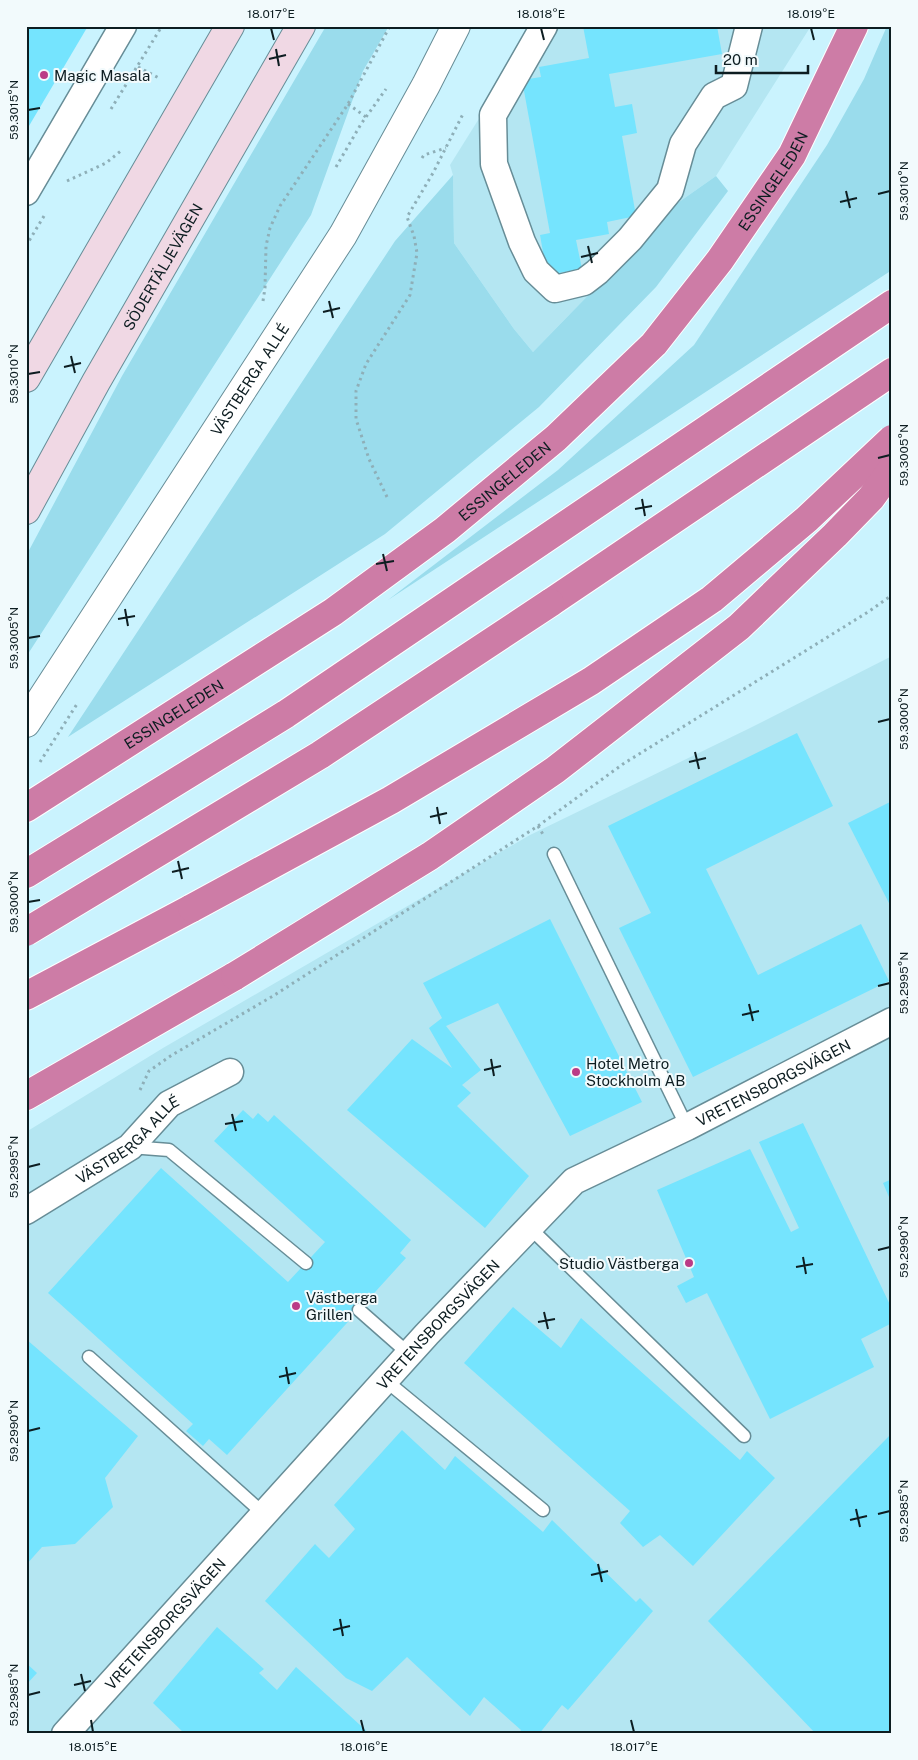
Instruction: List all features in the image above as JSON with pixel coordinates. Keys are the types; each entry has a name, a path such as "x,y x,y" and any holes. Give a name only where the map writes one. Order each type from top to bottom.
{"highway":[{"name":"ESSINGELEDEN","path":"26,808 333,612 445,530 556,438 654,344 720,260 792,155 854,26"},
{"path":"27,873 286,714 892,304"},
{"path":"26,932 320,755 550,603 892,372"},
{"path":"26,996 391,800 591,681 712,599 807,519 892,439"},
{"path":"26,1096 235,976 430,856 555,770 739,627 871,498 892,469"}],"main road":[{"path":"26,378 230,26"},
{"name":"SÖDERTÄLJEVÄGEN","path":"26,510 106,365 301,26"}],"street":[{"path":"26,192 123,26"},
{"name":"VÄSTBERGA ALLÉ","path":"26,723 343,235 456,26"},
{"path":"544,26 493,115 494,164 522,242 536,271 555,289 584,282 597,272 630,239 670,190 683,144 714,96 734,86 749,26"},
{"name":"VRETENSBORGSVÄGEN","path":"65,1734 408,1354 574,1181 686,1127 892,1021"},
{"name":"VÄSTBERGA ALLÉ","path":"26,1211 130,1148 169,1104 230,1072"}],"lane":[{"path":"554,854 686,1127"},
{"path":"130,1148 169,1150 306,1263"},
{"path":"530,1228 744,1436"},
{"path":"359,1310 408,1354"},
{"path":"89,1357 264,1514"},
{"path":"385,1380 543,1510"}],"path":[{"path":"262,304 265,288 266,246 270,228 280,206 348,104 390,26"},
{"path":"138,67 159,78"},
{"path":"336,167 366,117 386,89"},
{"path":"348,104 366,117"},
{"path":"64,182 106,163 126,147"},
{"path":"387,497 369,459 356,419 356,391 366,364 410,295 417,252 414,236 407,217 433,173"},
{"path":"139,1092 149,1071 273,996 538,826 623,764 868,612 892,595"}],"shaded area":[{"path":"326,26 389,26 363,71 311,215 26,657 26,556 122,376"},
{"path":"532,26 811,26 716,176 679,202 533,352 514,329 454,243 453,175 450,165 505,77"},
{"path":"887,26 892,26 892,270 388,600 558,470 694,345 827,145 864,79"},
{"path":"453,175 454,243 514,329 533,352 679,202 716,176 728,191 656,287 539,407 385,534 68,737 395,241"},
{"path":"892,656 892,1734 26,1734 26,1132 163,1048 530,835 748,729"}],"building":[{"path":"26,26 88,26 26,131"},
{"path":"583,26 717,26 722,54 609,74 615,107 632,104 637,133 622,136 636,216 607,222 609,234 576,240 582,269 547,275 540,235 550,233 522,80 541,77 539,67 589,58"},
{"path":"797,733 833,806 706,869 758,975 861,924 889,981 693,1077 619,928 651,913 608,826"},
{"path":"892,801 892,909 848,823"},
{"path":"550,919 642,1102 570,1136 498,1003 446,1026 481,1070 462,1085 471,1093 457,1106 529,1176 485,1228 347,1110 412,1039 452,1068 429,1028 442,1018 423,983"},
{"path":"243,1110 253,1119 258,1113 268,1122 274,1115 411,1240 400,1253 406,1258 227,1455 209,1439 203,1446 186,1431 193,1424 48,1293 161,1168 288,1282 325,1242 214,1141"},
{"path":"803,1123 892,1309 892,1323 861,1339 874,1367 770,1419 707,1293 686,1303 677,1286 694,1277 657,1190 750,1149 791,1232 799,1228 759,1142"},
{"path":"892,1179 892,1204 883,1183"},
{"path":"513,1307 561,1348 581,1318 740,1460 747,1451 775,1478 693,1566 660,1535 643,1547 620,1523 630,1511 464,1363"},
{"path":"26,1339 138,1436 105,1478 113,1507 75,1544 42,1547 26,1565"},
{"path":"402,1430 445,1470 455,1456 543,1532 552,1520 636,1602 640,1598 653,1611 568,1710 562,1705 539,1734 518,1734 521,1730 484,1697 470,1716 407,1657 372,1691 346,1678 265,1601 315,1544 329,1558 355,1529 334,1505"},
{"path":"892,1433 892,1734 816,1734 708,1621"},
{"path":"217,1627 264,1669 259,1673 277,1690 296,1667 370,1734 185,1734 153,1703"},
{"path":"26,1663 37,1673 26,1685"}],"place":[{"name":"Magic Masala","path":"44,75"},
{"name":"Hotel Metro Stockholm AB","path":"576,1072"},
{"name":"Studio Västberga","path":"689,1263"},
{"name":"Västberga Grillen","path":"296,1306"}]}
